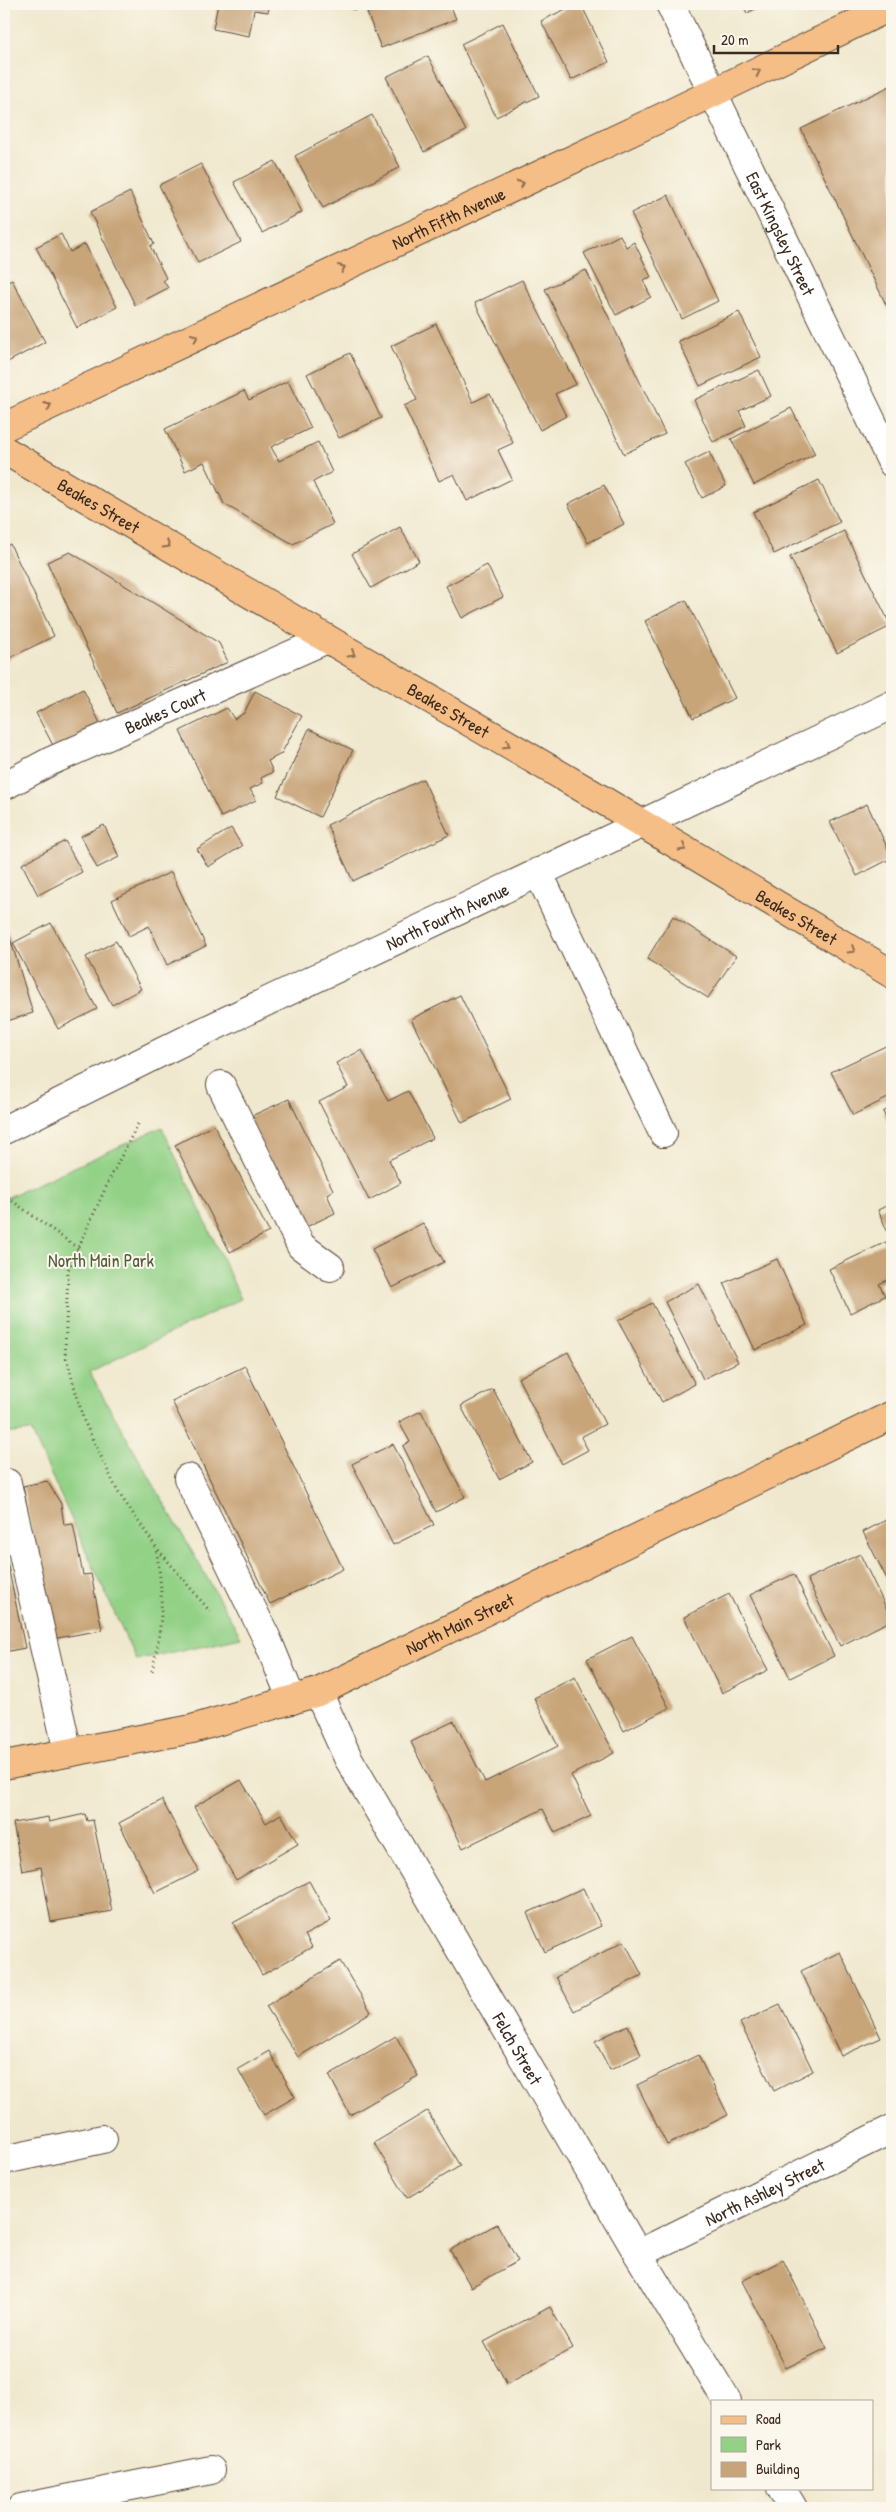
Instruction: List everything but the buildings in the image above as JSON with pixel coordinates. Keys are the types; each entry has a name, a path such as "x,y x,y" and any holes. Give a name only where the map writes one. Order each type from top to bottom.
{"main road":[{"name":"North Fifth Avenue","path":"4,427 714,93 892,6"},
{"name":"Beakes Street","path":"4,450 641,823 892,974"},
{"name":"North Main Street","path":"4,1765 192,1729 318,1692 892,1415"}],"street":[{"name":"East Kingsley Street","path":"670,4 886,435 892,462"},
{"name":"Beakes Court","path":"4,786 51,761 327,639"},
{"name":"North Fourth Avenue","path":"4,1130 108,1078 538,872 892,705"},
{"path":"538,872 663,1133"},
{"path":"221,1085 301,1246 330,1267"},
{"path":"188,1478 267,1639 292,1700"},
{"path":"4,1484 7,1483 68,1752"},
{"name":"Felch Street","path":"318,1692 348,1758 638,2254 726,2400"},
{"name":"North Ashley Street","path":"638,2254 892,2129"},
{"path":"4,2160 103,2140"},
{"path":"22,2508 211,2470"}],"path":[{"path":"138,1124 112,1174 68,1270 66,1353 84,1421 118,1492 156,1547 219,1622"},
{"path":"4,1195 79,1248"},
{"path":"152,1671 161,1631 162,1586 156,1547"}],"green space":[{"name":"North Main Park","path":"162,1127 241,1299 89,1372 241,1637 136,1660 31,1431 4,1434 4,1199"}]}
